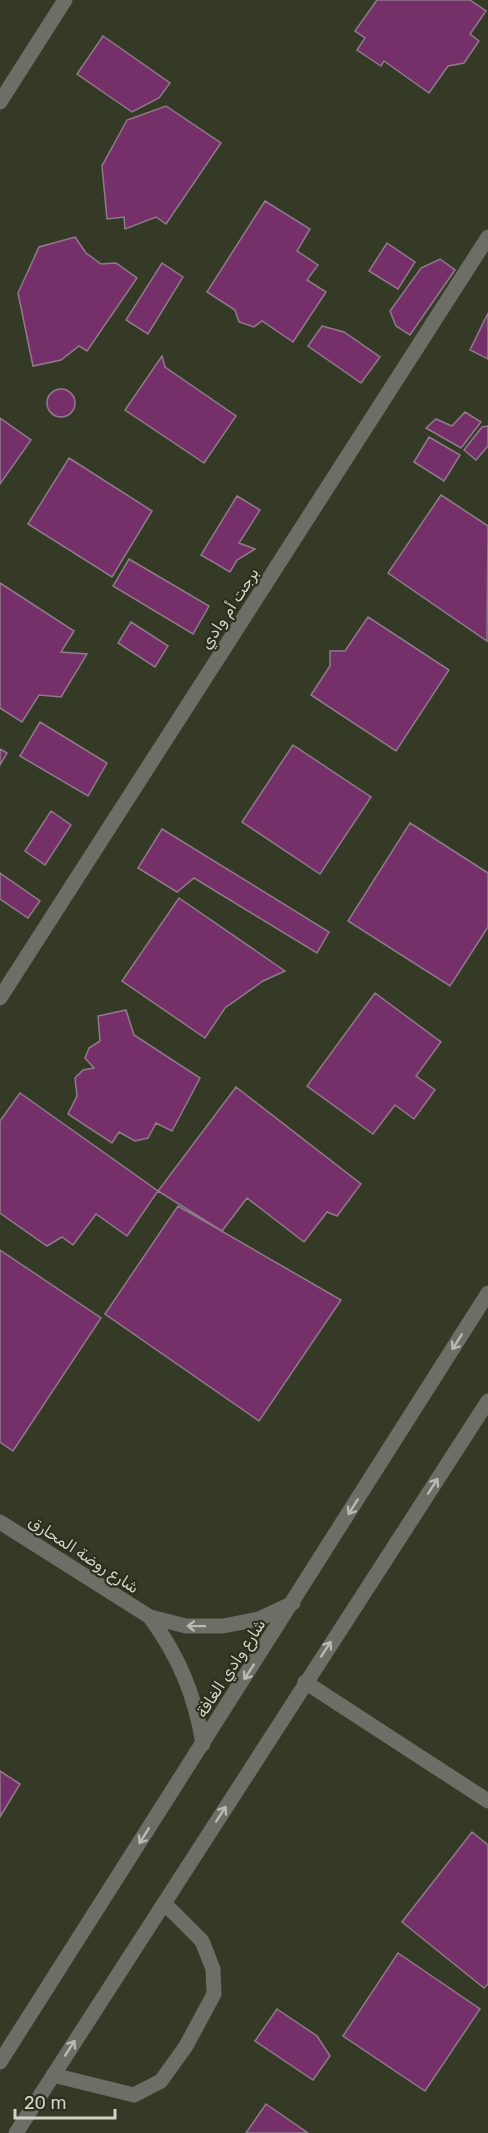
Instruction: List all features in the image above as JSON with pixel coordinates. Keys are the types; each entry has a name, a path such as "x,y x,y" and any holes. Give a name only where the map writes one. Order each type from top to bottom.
{"street":[{"path":"0,102 65,0"},
{"name":"برجت أم وادي","path":"0,998 483,255 488,237"},
{"name":"شارع وادي الغافة","path":"0,2062 488,1293"},
{"path":"16,2133 488,1401"},
{"name":"شارع روضة المحارق","path":"0,1522 150,1617 186,1626 223,1626 259,1619 293,1603"},
{"name":"شارع روضة المحارق","path":"150,1617 170,1645 186,1676 197,1709 202,1744"},
{"path":"305,1682 488,1801"},
{"path":"53,2075 134,2095 161,2081 186,2046 214,1994 213,1969 202,1941 164,1902"}],"building":[{"path":"377,0 470,0 486,11 470,34 479,41 464,63 448,66 429,93 384,61 381,66 357,50 365,38 355,31"},
{"path":"103,36 170,83 159,98 132,112 77,74"},
{"path":"166,106 221,143 166,224 156,217 125,229 124,217 107,219 102,166 127,120"},
{"path":"265,201 310,229 297,251 318,265 307,280 326,292 293,342 262,321 254,327 239,322 235,310 207,292"},
{"path":"75,237 86,253 101,264 116,263 137,278 87,351 79,346 61,360 33,366 18,293 39,247"},
{"path":"387,243 415,262 398,289 369,271"},
{"path":"440,259 455,270 410,335 396,326 390,311 421,268"},
{"path":"162,263 183,277 148,334 126,320"},
{"path":"488,313 488,359 470,350"},
{"path":"322,326 344,332 380,357 361,383 308,346"},
{"path":"162,356 165,367 236,416 204,463 125,410"},
{"path":"61,389 71,393 75,403 71,413 61,417 51,413 47,403 51,393"},
{"path":"465,412 481,422 461,448 426,428 436,419 452,426"},
{"path":"0,418 31,440 0,484"},
{"path":"488,426 488,446 476,460 464,450 482,427"},
{"path":"429,437 460,455 444,481 414,462"},
{"path":"69,458 152,511 112,577 28,524"},
{"path":"441,495 488,526 487,641 388,573"},
{"path":"237,496 260,510 239,543 255,549 237,560 230,572 201,555"},
{"path":"129,559 209,606 193,634 113,586"},
{"path":"0,583 74,631 61,652 87,654 61,697 39,695 22,722 0,708"},
{"path":"368,617 449,670 396,751 311,695 330,666 330,651 345,651"},
{"path":"131,622 168,646 155,667 118,643"},
{"path":"40,722 107,763 88,796 20,756"},
{"path":"293,745 371,797 320,874 242,822"},
{"path":"0,749 7,753 0,765"},
{"path":"51,811 71,825 45,865 25,851"},
{"path":"410,823 488,873 488,927 450,986 348,921"},
{"path":"162,829 329,932 317,953 194,878 177,892 138,868"},
{"path":"0,873 40,901 28,918 0,899"},
{"path":"179,898 285,971 263,981 225,1008 205,1038 122,981"},
{"path":"375,993 441,1042 416,1076 435,1090 414,1119 395,1105 373,1134 307,1086"},
{"path":"126,1010 134,1035 200,1078 172,1131 156,1123 148,1138 135,1141 119,1132 112,1143 68,1114 77,1096 75,1078 83,1070 94,1068 85,1058 89,1048 100,1041 98,1016"},
{"path":"236,1087 361,1184 337,1216 327,1212 304,1242 247,1198 222,1231 158,1191"},
{"path":"20,1093 158,1191 127,1236 96,1214 73,1245 62,1237 47,1246 0,1213 0,1121"},
{"path":"178,1206 341,1300 259,1421 105,1314"},
{"path":"0,1250 101,1318 13,1451 0,1442"},
{"path":"0,1771 20,1784 0,1817"},
{"path":"472,1832 488,1845 488,1984 484,1988 402,1922"},
{"path":"398,1953 480,2009 425,2091 343,2036"},
{"path":"277,2009 317,2036 330,2056 313,2080 255,2041"},
{"path":"266,2104 308,2133 246,2133"}]}
